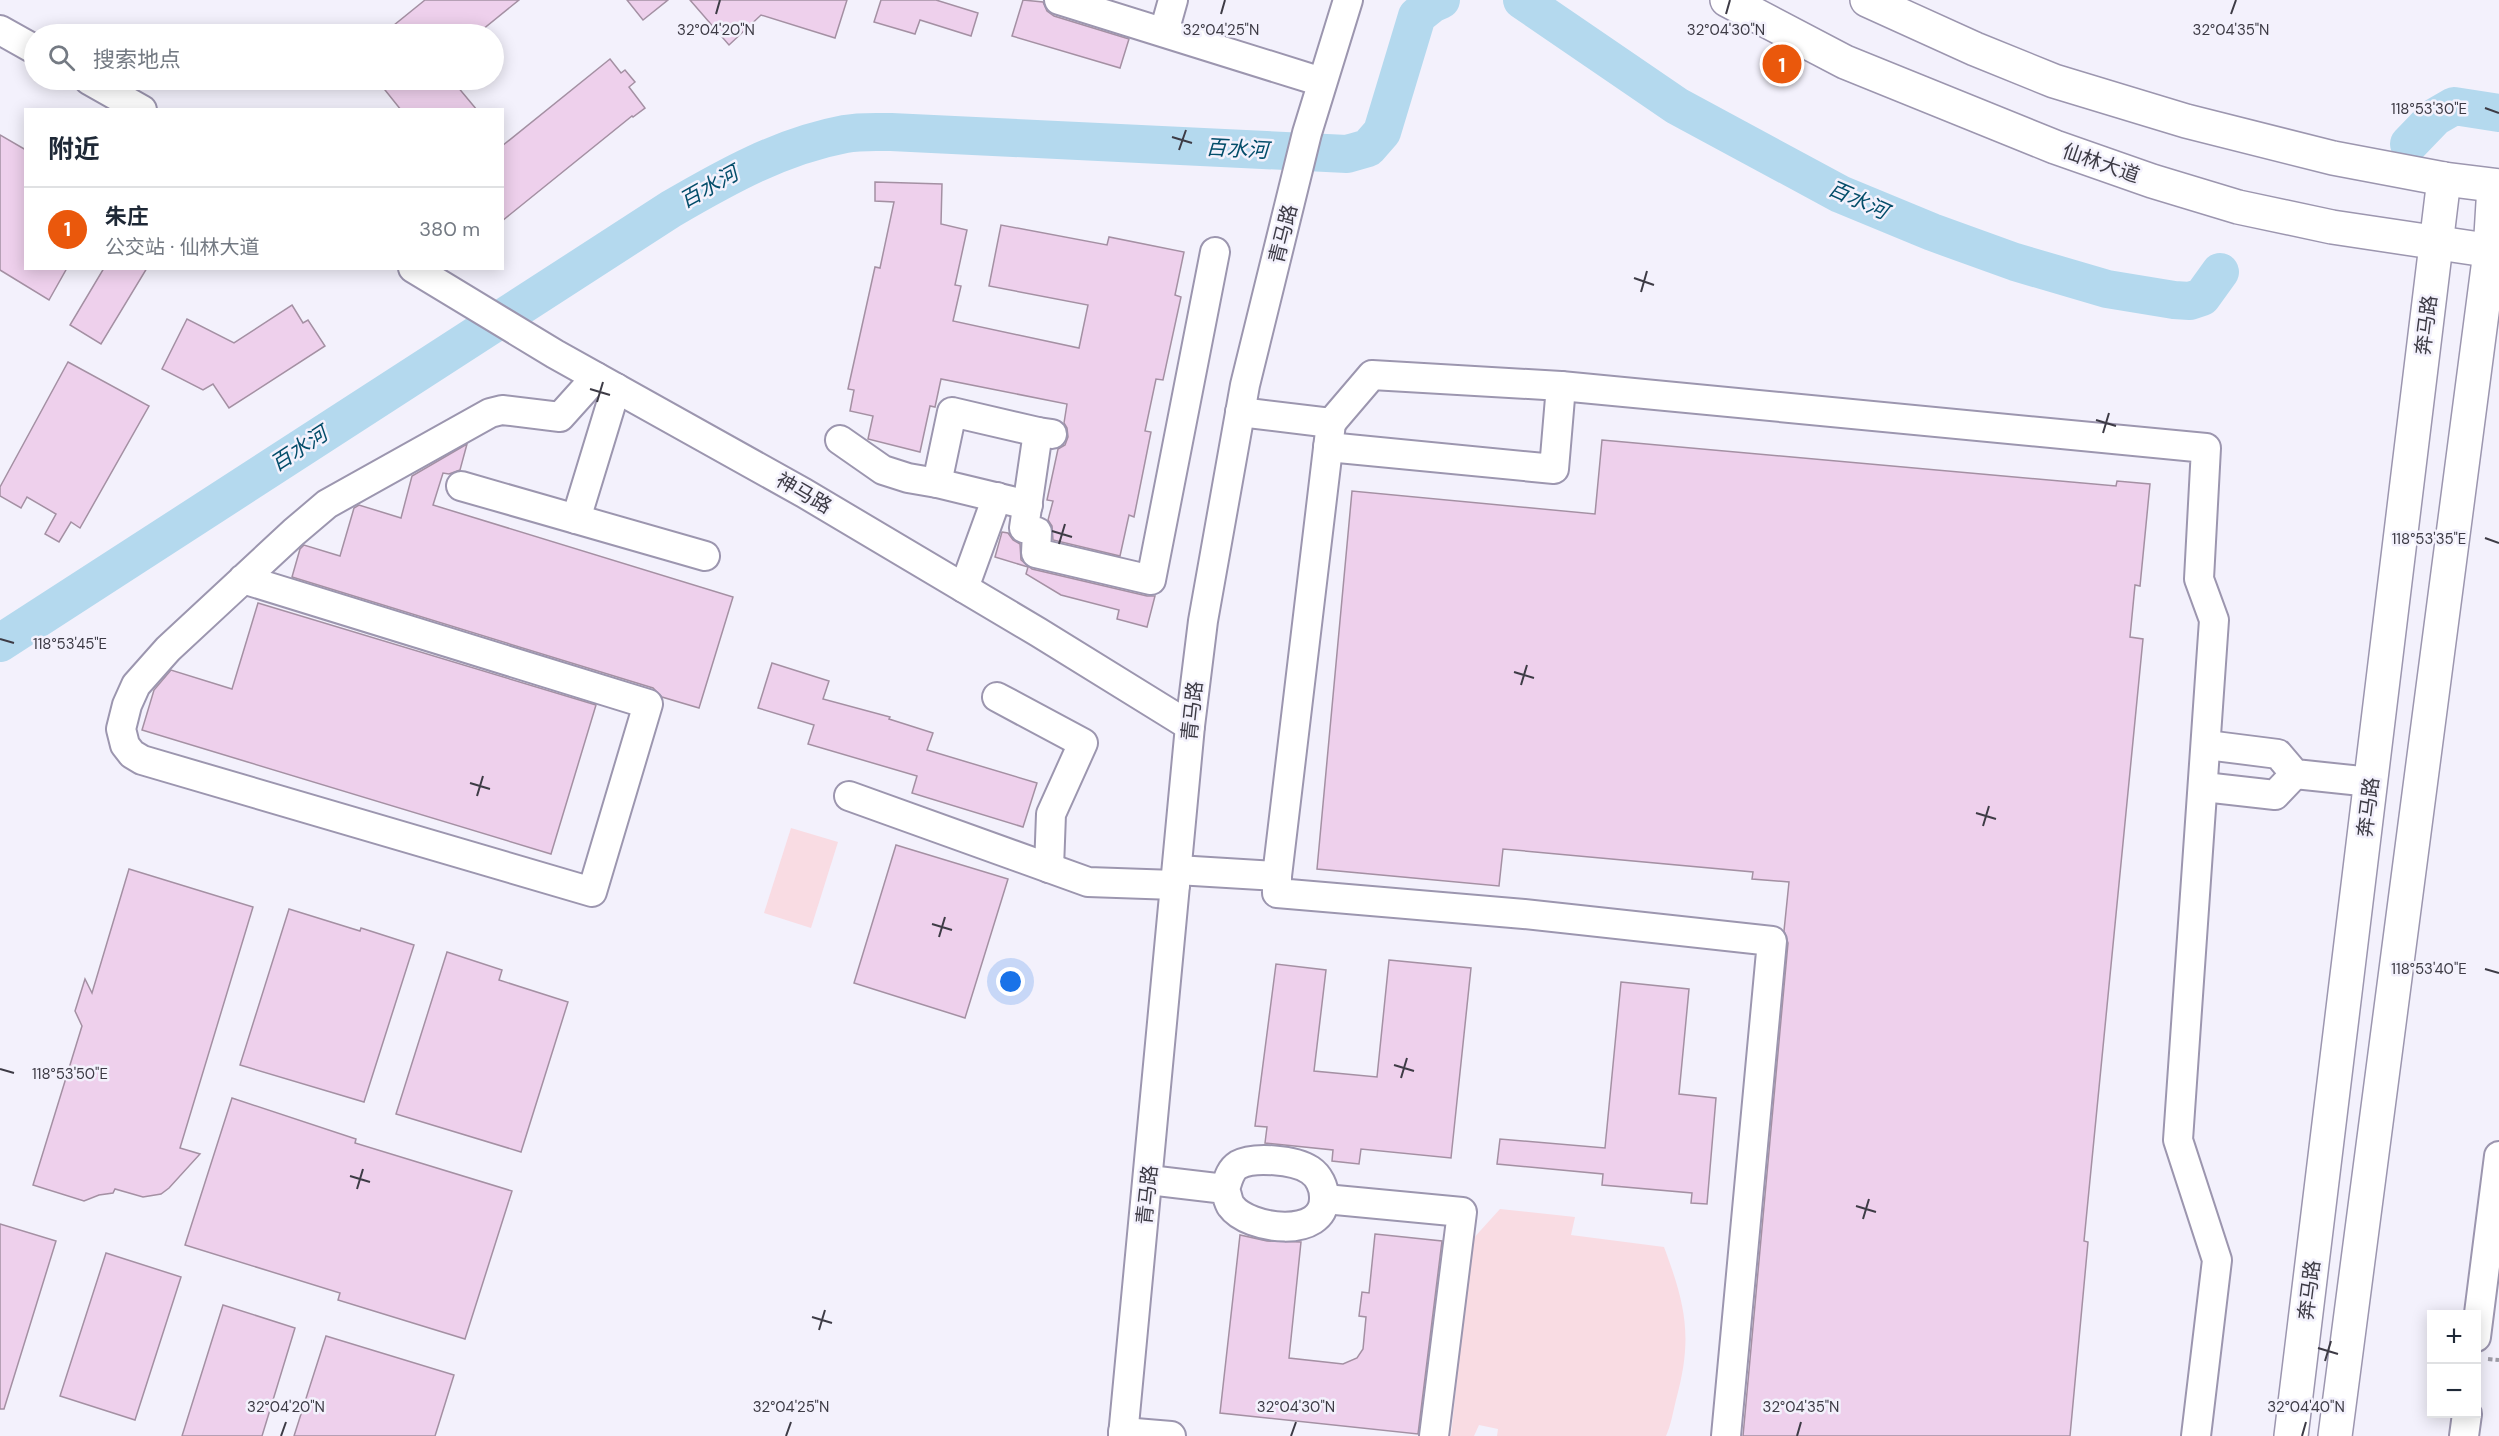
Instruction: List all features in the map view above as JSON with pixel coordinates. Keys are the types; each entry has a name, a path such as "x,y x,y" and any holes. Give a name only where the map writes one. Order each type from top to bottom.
{"main road":[{"name":"仙林大道","path":"1727,0 1845,63 2055,147 2152,181 2238,207 2332,227 2494,252"},
{"path":"1866,0 2054,81 2198,124 2333,158 2444,179 2497,186 2494,252 2335,1436"},
{"name":"奔马路","path":"2291,1436 2444,179"}],"street":[{"path":"1063,0 1115,8 1164,32 1322,82"},
{"path":"1164,32 1173,0"},
{"name":"青马路","path":"1123,1434 1149,1180 1190,726 1203,621 1240,412 1307,133 1347,0"},
{"path":"0,30 24,43"},
{"path":"107,90 138,108"},
{"path":"937,483 952,412 1045,433 1024,528 1037,532 1036,554 1151,580 1215,252"},
{"name":"神马路","path":"416,270 555,354 804,493 1190,726"},
{"path":"1726,1436 1772,940 1524,914 1277,893 1277,876 1329,435 1371,375 1561,386 2206,448 2199,579 2214,620 2178,1140 2217,1260 2196,1436"},
{"path":"576,519 606,382"},
{"path":"243,579 648,704 592,892 165,766 132,754 125,746 121,729 127,705 136,685 168,649 243,579 294,532 327,504 490,412 502,411 560,417 606,382"},
{"path":"1240,412 1329,435 1554,469 1561,386"},
{"path":"840,440 883,470 908,478 1028,505"},
{"path":"461,486 705,556"},
{"path":"964,588 997,497"},
{"path":"997,698 1083,743 1051,814 1049,868"},
{"path":"2207,745 2278,754 2295,774 2371,782"},
{"path":"2204,787 2275,795 2295,774"},
{"path":"849,796 1088,882 1277,876"},
{"path":"2479,1310 2499,1156"},
{"path":"1259,1160 1288,1162 1310,1170 1321,1181 1325,1199 1322,1209 1314,1218 1299,1227 1274,1227 1252,1220 1231,1207 1225,1189 1230,1174 1239,1165 1259,1160"},
{"path":"1149,1180 1225,1189"},
{"path":"1325,1199 1462,1212 1434,1436"},
{"path":"2464,1436 2466,1418"},
{"path":"1123,1434 1171,1436"}],"shaded area":[{"path":"791,828 838,842 811,928 764,913"},
{"path":"1500,1209 1575,1217 1571,1235 1664,1247 1678,1287 1685,1322 1681,1378 1666,1436 1497,1436 1498,1429 1479,1425 1474,1436 1451,1436 1471,1241"}],"building":[{"path":"425,0 519,0 489,24 395,24"},
{"path":"627,0 668,0 643,20"},
{"path":"690,0 847,0 835,38 761,15 729,45"},
{"path":"881,0 936,0 978,13 971,36 920,20 915,34 874,22"},
{"path":"1023,0 1043,2 1047,11 1054,16 1129,39 1120,68 1012,36"},
{"path":"610,59 621,73 625,70 635,82 629,87 645,108 504,219 504,144"},
{"path":"385,90 460,90 475,108 399,108"},
{"path":"0,135 24,149 24,270 66,270 49,300 0,270"},
{"path":"875,182 942,184 941,224 967,230 955,285 961,286 953,321 1079,348 1088,305 989,286 1001,225 1107,245 1109,237 1184,252 1175,295 1181,297 1163,380 1156,379 1145,431 1151,432 1134,517 1129,515 1120,556 1053,540 1052,526 1048,520 1053,501 1047,500 1058,449 1065,445 1068,437 1064,423 1067,404 941,379 935,407 930,406 920,452 868,439 873,416 850,411 854,390 848,389 875,267 880,268 894,202 875,201"},
{"path":"103,270 146,270 101,344 70,325"},
{"path":"292,305 303,323 308,320 325,346 229,408 213,384 203,390 162,369 187,319 234,343"},
{"path":"68,362 149,406 80,528 71,522 59,542 45,534 56,514 27,497 21,508 0,496 0,487"},
{"path":"1602,440 2116,486 2117,481 2150,484 2140,586 2135,585 2130,637 2143,639 2084,1241 2088,1242 2070,1436 1743,1436 1788,943 1784,931 1789,882 1752,879 1753,872 1503,849 1499,886 1317,869 1352,491 1595,514"},
{"path":"467,444 460,470 449,474 443,473 433,505 733,597 699,708 662,697 653,688 292,577 300,549 304,545 340,556 354,508 359,505 401,518 412,476"},
{"path":"1002,532 1008,533 1020,544 1021,560 1032,569 1155,596 1147,627 1117,619 1119,610 1061,595 1026,574 1028,567 995,557"},
{"path":"258,603 596,705 551,854 142,730 154,690 171,670 232,689"},
{"path":"772,663 829,681 823,699 890,717 889,719 933,733 927,750 1037,783 1023,827 912,793 917,776 808,744 814,725 758,708"},
{"path":"896,845 1008,879 965,1018 854,983"},
{"path":"129,869 253,907 180,1148 200,1154 161,1194 143,1197 115,1189 113,1193 84,1201 33,1185 82,1026 75,1011 85,979 92,993"},
{"path":"289,909 414,945 364,1102 240,1065"},
{"path":"447,952 502,970 499,980 568,1002 521,1152 396,1114"},
{"path":"1389,960 1471,968 1451,1158 1361,1149 1359,1164 1332,1161 1333,1150 1265,1143 1267,1127 1255,1126 1276,964 1326,970 1314,1071 1377,1077"},
{"path":"1621,982 1689,989 1679,1094 1716,1098 1707,1204 1691,1203 1692,1193 1602,1185 1603,1174 1497,1164 1500,1139 1605,1148"},
{"path":"232,1098 356,1139 355,1143 512,1191 465,1339 338,1300 340,1293 185,1245"},
{"path":"0,1224 56,1241 4,1409 0,1409"},
{"path":"1375,1234 1442,1241 1418,1434 1220,1413 1240,1235 1267,1241 1301,1242 1289,1358 1343,1364 1357,1358 1363,1349 1366,1317 1359,1316 1362,1292 1369,1293"},
{"path":"106,1253 181,1277 135,1420 60,1396"},
{"path":"223,1305 295,1328 262,1436 182,1436"},
{"path":"326,1336 454,1375 435,1436 294,1436"}],"waterway":[{"name":"百水河","path":"0,643 671,209 755,164 821,139 868,132 1347,154 1368,148 1382,132 1417,16 1441,0"},
{"name":"百水河","path":"1522,0 1677,106 1840,194 1932,232 2015,262 2107,289 2174,300 2190,301 2202,297 2220,272"},
{"name":"百水河","path":"2409,144 2435,117 2454,106 2499,113"}],"place":[{"name":"朱庄","path":"1782,64"}]}
